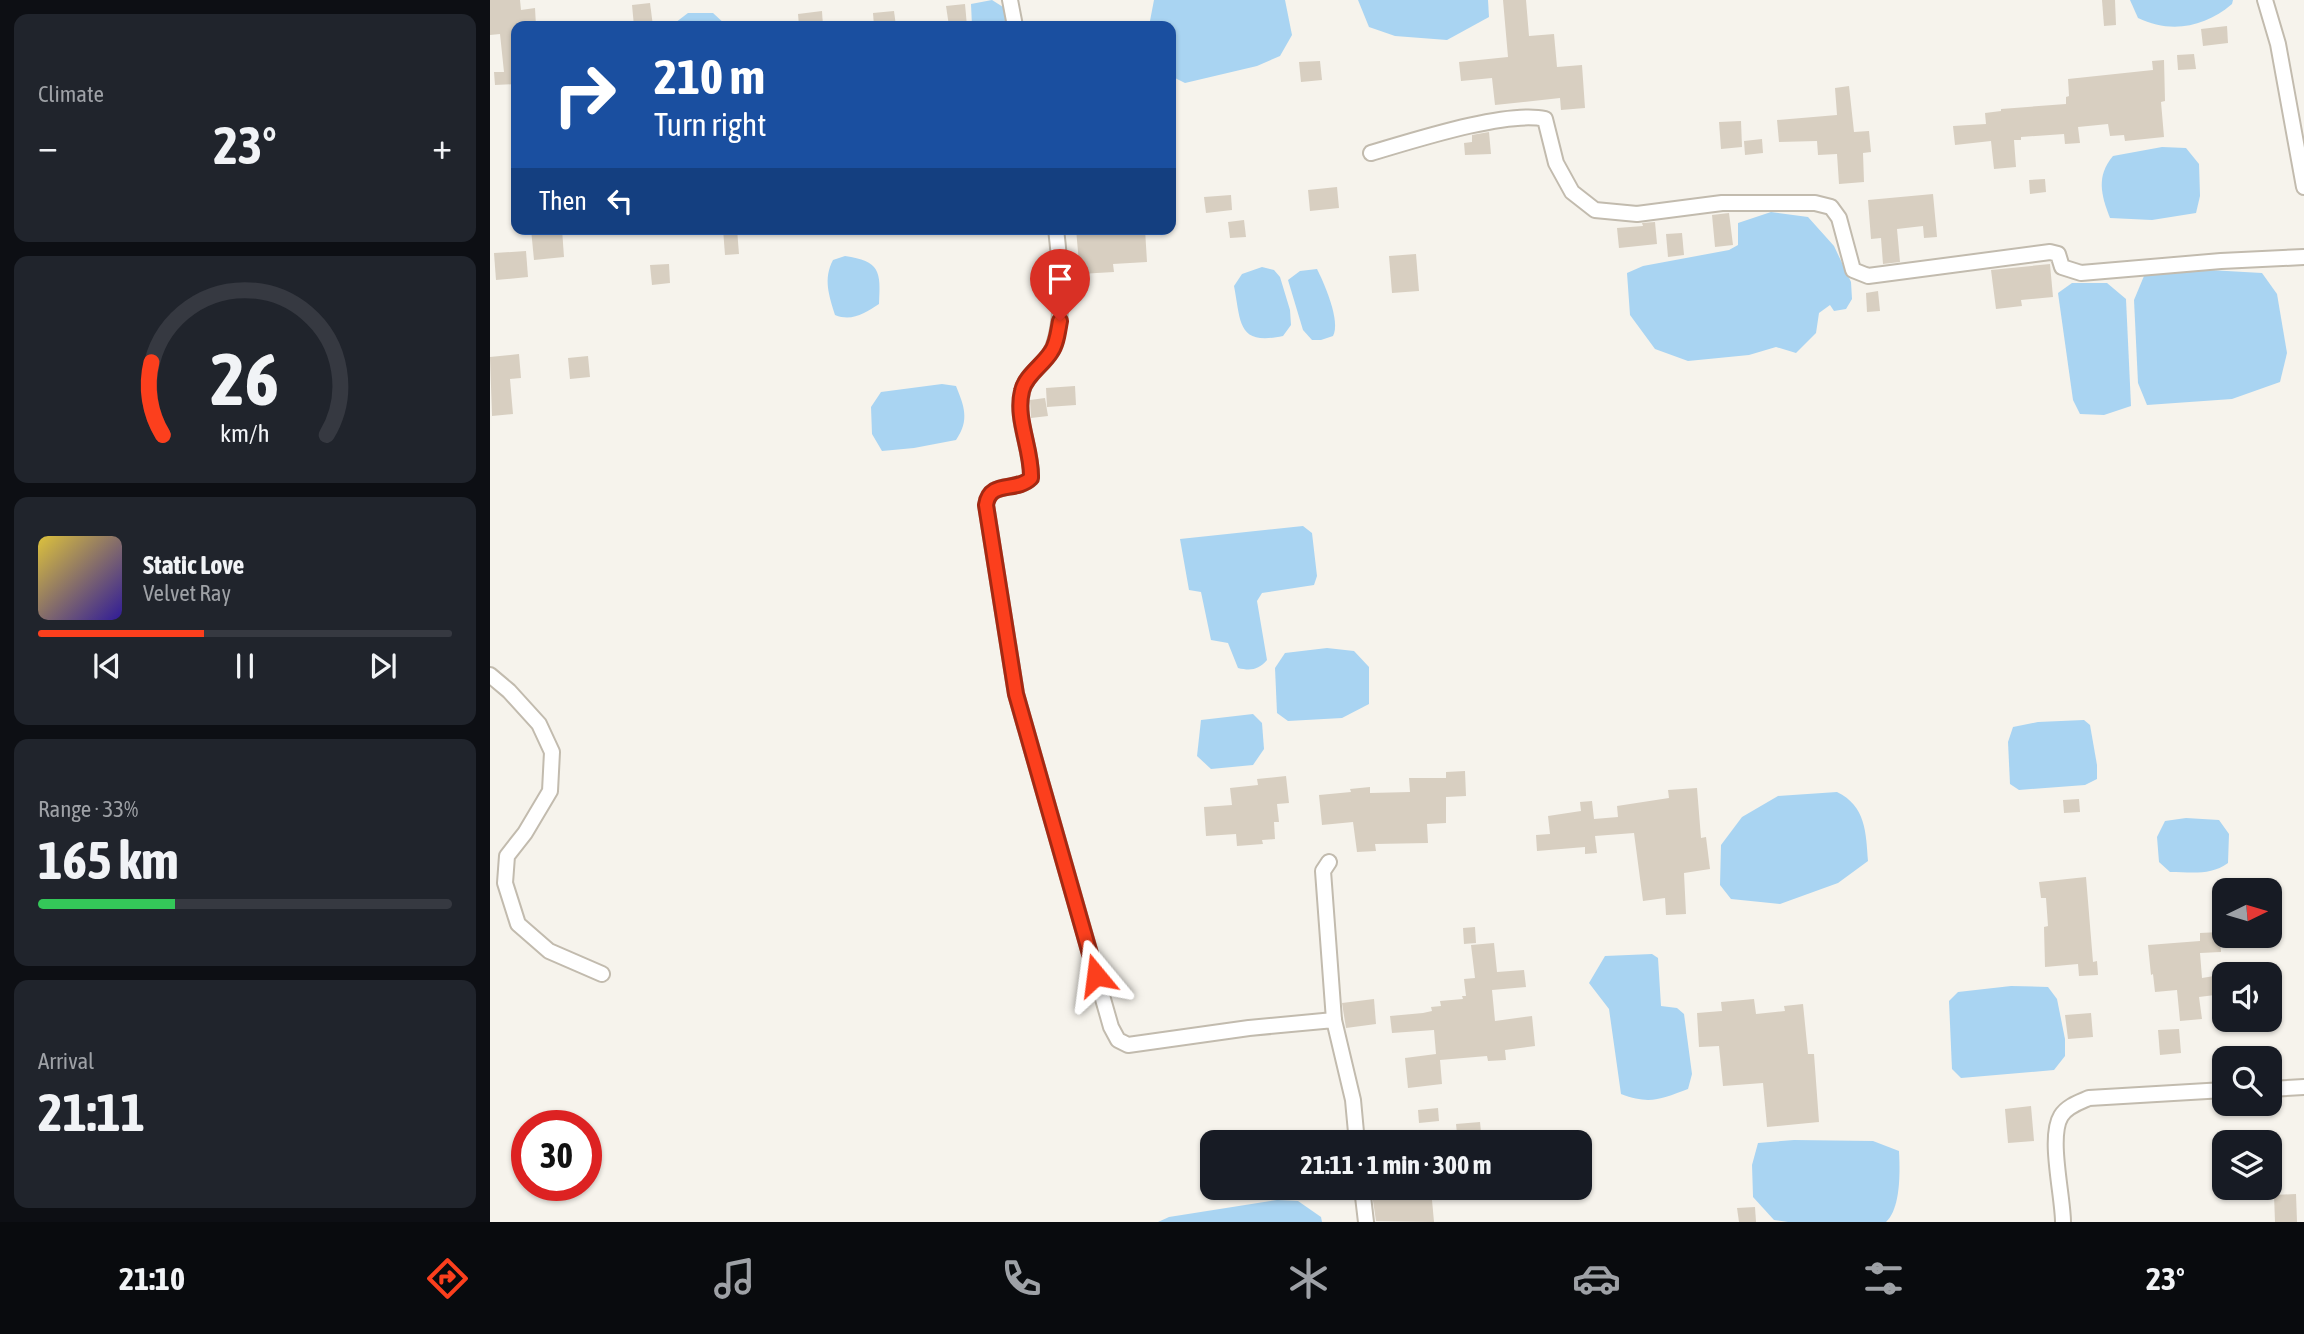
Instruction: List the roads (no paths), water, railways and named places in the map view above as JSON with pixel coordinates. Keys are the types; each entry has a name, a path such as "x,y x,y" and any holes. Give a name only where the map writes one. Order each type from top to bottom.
{"street":[{"path":"1010,0 1014,21"},
{"path":"2265,0 2278,44 2304,187"},
{"path":"1371,153 1483,123 1533,116 1545,119 1556,163 1572,192 1595,210 1637,214 1722,203 1815,202 1831,207 1839,218 1853,270 1868,276 2050,252 2058,254 2063,267 2081,273 2304,257"},
{"path":"1057,235 1060,321 1053,350 1022,390 1020,410 1032,466 1031,478 1026,483 992,491 988,495 986,505 1016,694 1111,1027 1118,1040 1128,1045 1249,1028 1334,1020"},
{"path":"490,674 539,724 552,752 550,791 508,856 505,883 518,924 549,951 602,974"},
{"path":"1329,862 1323,871 1334,1020 1353,1100 1356,1130"},
{"path":"2282,1088 2304,1087"},
{"path":"2063,1222 2055,1136 2061,1116 2071,1107 2089,1098 2212,1091"},
{"path":"1363,1200 1366,1222"}],"water":[{"path":"992,0 1003,7 1006,21 972,21 971,4"},
{"path":"1154,0 1285,0 1292,35 1280,56 1257,66 1185,83 1176,78 1176,21 1150,21"},
{"path":"1358,0 1488,0 1489,17 1447,40 1395,36 1369,27"},
{"path":"2130,0 2233,0 2232,4 2211,18 2175,27 2138,18"},
{"path":"688,13 713,13 722,21 678,21"},
{"path":"2162,147 2186,148 2199,164 2200,196 2196,213 2152,220 2110,218 2104,201 2102,178 2113,156"},
{"path":"1771,212 1808,217 1834,246 1851,282 1852,299 1846,309 1834,311 1830,305 1819,313 1816,333 1796,353 1776,347 1749,355 1688,361 1655,349 1630,315 1627,273 1643,266 1729,250 1738,245 1738,223"},
{"path":"845,256 872,265 879,283 879,304 847,318 835,315 828,280 833,260"},
{"path":"1262,267 1274,270 1280,277 1290,310 1291,325 1283,336 1257,337 1249,334 1240,320 1234,286 1242,274"},
{"path":"1317,269 1331,302 1335,329 1333,336 1312,340 1303,330 1288,280 1300,271"},
{"path":"2209,270 2262,273 2277,294 2287,353 2280,382 2232,399 2147,405 2138,383 2134,300 2144,276"},
{"path":"2072,283 2107,283 2126,299 2131,406 2104,415 2080,414 2073,400 2058,293"},
{"path":"942,384 956,386 963,407 963,426 956,440 882,451 872,434 871,407 881,392"},
{"path":"1303,526 1312,533 1317,576 1314,585 1262,593 1257,601 1267,660 1254,669 1238,668 1228,643 1211,640 1201,592 1189,590 1180,539"},
{"path":"1327,648 1354,651 1369,667 1369,704 1342,718 1288,721 1277,713 1275,668 1285,653"},
{"path":"1253,714 1262,723 1264,749 1253,765 1211,769 1197,756 1201,720"},
{"path":"2084,720 2090,725 2097,779 2085,785 2019,790 2010,784 2008,742 2013,727 2038,722"},
{"path":"1837,792 1854,805 1863,821 1868,861 1838,883 1780,904 1731,899 1720,885 1721,845 1742,817 1778,796"},
{"path":"2186,818 2219,820 2229,834 2228,863 2207,872 2193,873 2170,872 2159,862 2157,837 2165,821"},
{"path":"1652,954 1658,958 1661,1006 1677,1008 1684,1014 1692,1074 1688,1089 1648,1100 1621,1094 1609,1009 1589,983 1605,956"},
{"path":"2011,986 2048,987 2057,999 2065,1039 2065,1056 2054,1070 1961,1078 1952,1069 1949,1001 1958,992"},
{"path":"1794,1140 1873,1141 1899,1151 1897,1199 1886,1222 1774,1220 1753,1197 1752,1165 1758,1143"},
{"path":"1277,1200 1298,1201 1321,1217 1322,1222 1158,1222 1169,1217"}]}
